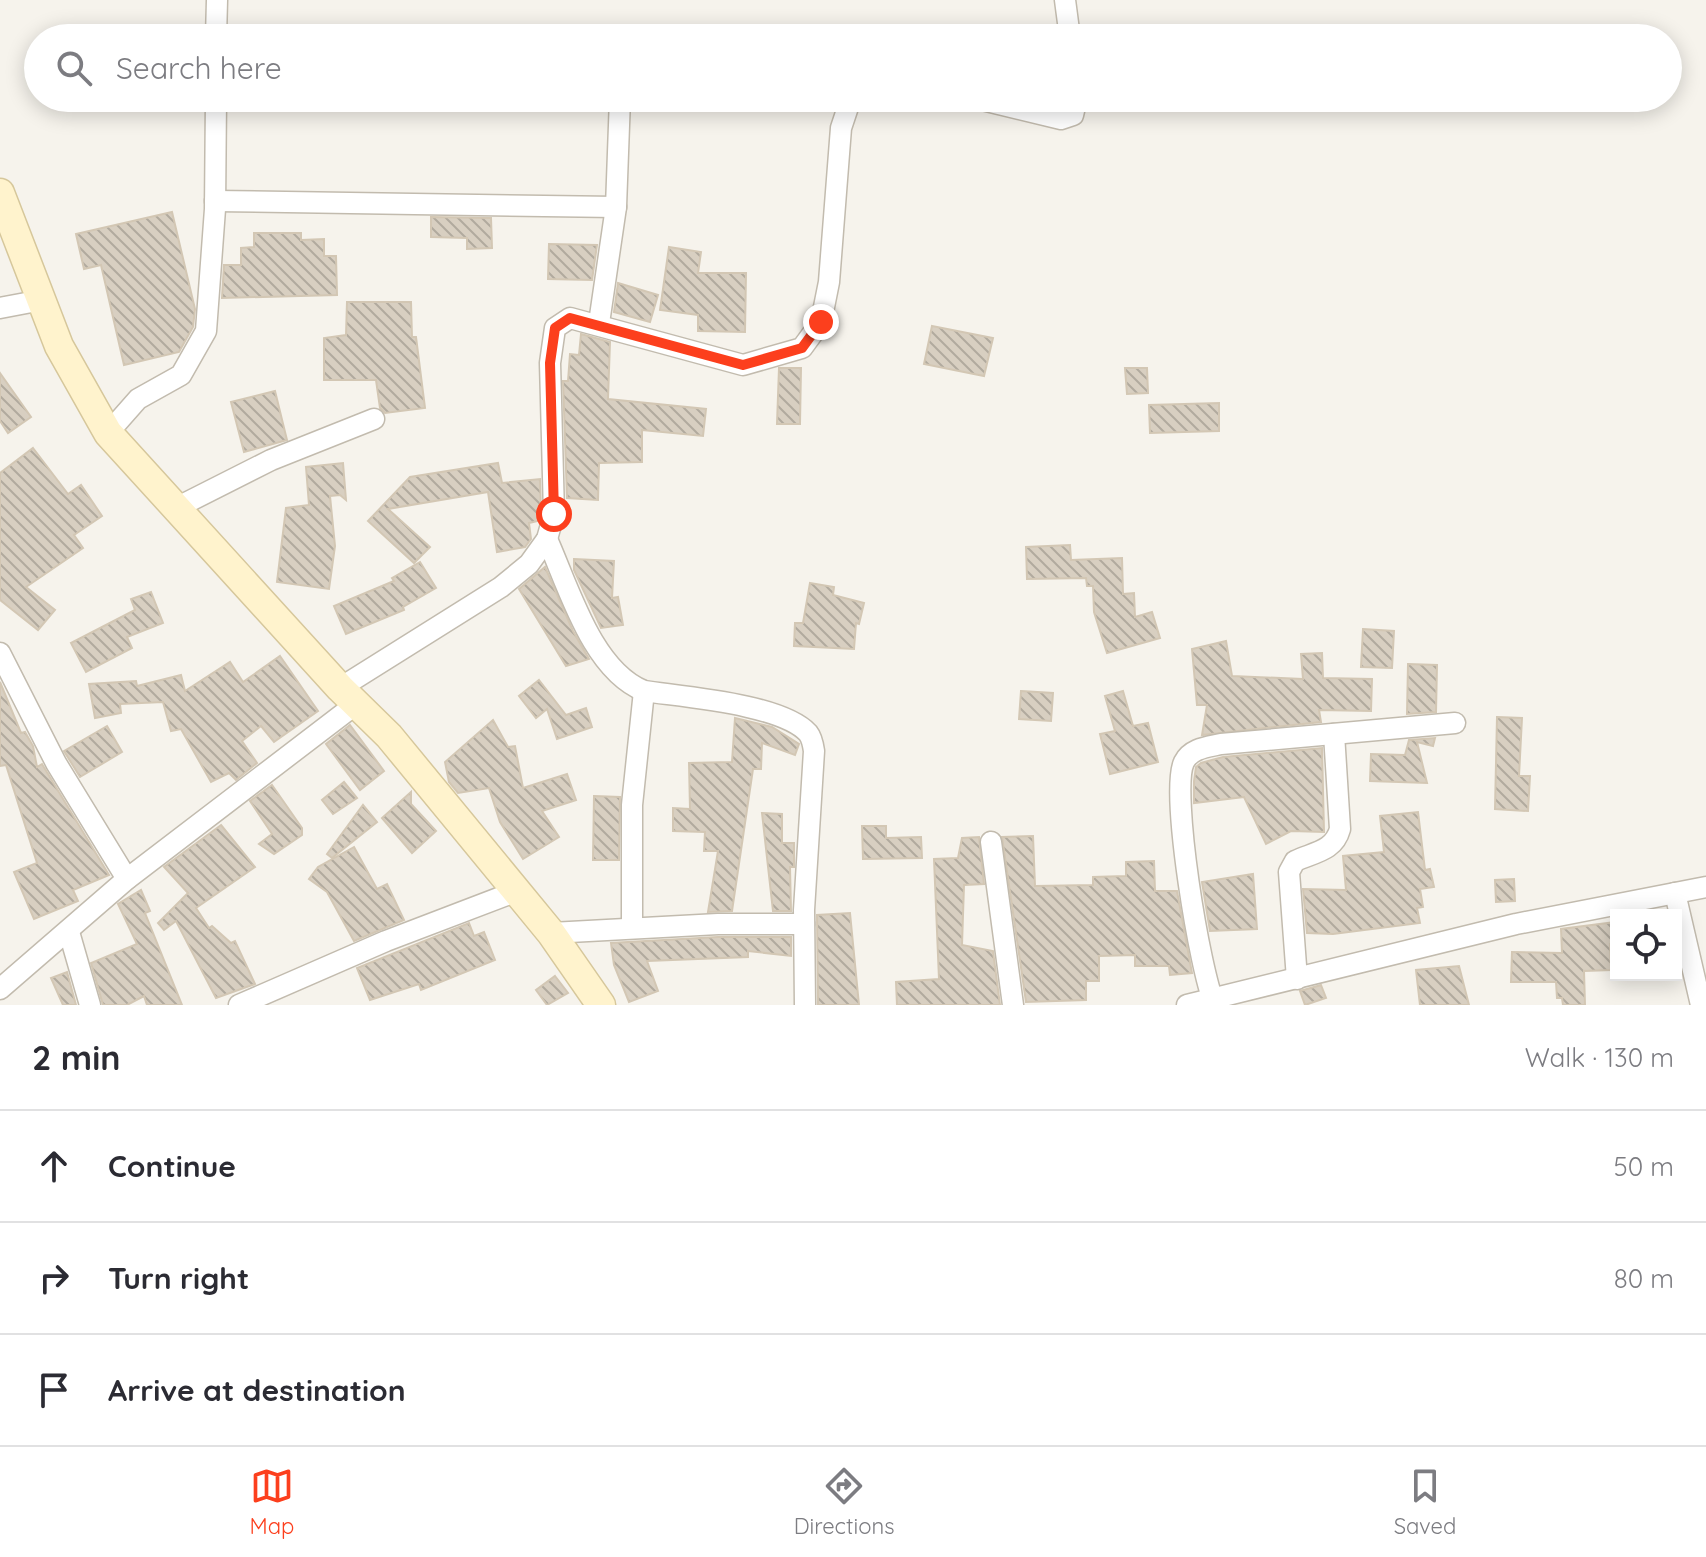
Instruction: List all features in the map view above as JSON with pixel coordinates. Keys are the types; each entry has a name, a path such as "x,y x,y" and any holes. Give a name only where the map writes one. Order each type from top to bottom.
{"street":[{"path":"216,24 217,0"},
{"path":"1065,0 1068,24"},
{"path":"108,433 138,399 181,375 206,331 215,201 216,112"},
{"path":"599,323 616,207 619,112"},
{"path":"2,980 69,932 127,879 348,696 529,564 547,539 554,514 550,363 555,328 570,318 599,323 743,365 802,348 821,322 829,282 841,128 846,112"},
{"path":"1032,112 1061,119 1074,112"},
{"path":"0,193 59,346 108,433 348,696 389,736 551,933 601,1005"},
{"path":"215,201 616,207"},
{"path":"0,308 42,300"},
{"path":"176,508 271,460 374,419"},
{"path":"547,539 596,645 613,672 644,691 759,710 796,724 811,735 814,751 804,924 805,1005"},
{"path":"0,653 56,763 127,879"},
{"path":"632,927 632,805 644,691"},
{"path":"1214,1003 1199,949 1182,821 1180,776 1185,759 1197,749 1221,744 1455,723"},
{"path":"1297,979 1289,872 1295,861 1327,849 1337,841 1340,829 1334,734"},
{"path":"991,842 1013,1005"},
{"path":"1187,1005 1214,1003 1516,924 1706,887"},
{"path":"239,1005 386,941 517,891"},
{"path":"1675,893 1701,1005"},
{"path":"551,933 632,927 804,924"},
{"path":"69,932 90,1005"}],"building":[{"path":"172,212 195,309 193,327 179,352 124,365 101,265 84,269 76,234"},
{"path":"431,217 491,218 492,248 467,249 467,238 431,237"},
{"path":"254,233 301,233 301,240 324,239 324,256 336,256 337,295 222,298 224,265 241,265 241,248 254,247"},
{"path":"549,244 597,245 592,280 548,279"},
{"path":"669,247 701,252 698,273 746,273 745,332 698,331 698,315 660,310"},
{"path":"618,283 658,295 650,322 614,312"},
{"path":"347,302 411,302 412,337 416,337 425,408 385,413 380,408 376,380 324,380 324,338 346,335"},
{"path":"932,326 993,338 984,376 924,364"},
{"path":"581,334 610,342 608,399 706,409 703,436 642,430 642,462 599,463 598,500 567,498 563,381 568,381 570,354 579,355"},
{"path":"779,368 801,368 800,424 777,424"},
{"path":"1125,368 1147,368 1148,393 1127,394"},
{"path":"0,373 31,417 8,433 0,421"},
{"path":"275,391 287,440 244,452 231,402"},
{"path":"1219,403 1219,431 1150,433 1149,405"},
{"path":"33,448 68,494 81,485 102,516 74,535 83,548 26,587 55,610 38,630 0,600 0,473"},
{"path":"343,463 346,500 340,495 330,496 335,546 329,589 277,582 286,508 309,505 306,467"},
{"path":"498,463 502,483 540,479 541,512 538,521 529,523 531,539 525,547 497,552 488,492 388,509 430,547 414,563 368,521 410,477"},
{"path":"1070,545 1071,560 1122,558 1123,594 1134,593 1135,617 1152,612 1160,638 1107,653 1094,612 1093,586 1087,586 1086,578 1027,579 1026,547"},
{"path":"574,559 614,561 612,598 618,597 623,625 601,628 574,570"},
{"path":"420,562 436,588 403,607 404,610 346,634 334,606 394,581 392,578"},
{"path":"545,567 589,659 566,666 519,589"},
{"path":"810,583 834,587 833,595 864,603 859,624 856,623 854,649 794,646 795,623 803,623"},
{"path":"151,592 163,623 127,637 132,648 86,672 71,643 135,610 131,599"},
{"path":"1363,629 1394,631 1392,668 1361,667"},
{"path":"1226,641 1232,676 1303,679 1301,654 1322,653 1323,678 1372,679 1371,711 1319,710 1321,722 1202,735 1207,705 1197,705 1192,649"},
{"path":"280,656 318,711 274,742 261,726 242,741 257,763 236,780 229,773 211,782 181,729 171,731 163,702 120,704 121,713 95,718 89,684 136,681 137,686 181,675 185,691 230,662 243,682"},
{"path":"1408,664 1437,665 1436,712 1407,714"},
{"path":"539,680 566,715 586,708 592,727 557,739 547,709 536,718 519,696"},
{"path":"0,682 21,733 25,732 33,746 37,767 42,764 109,875 73,890 78,901 34,919 14,872 37,863 6,765 0,766"},
{"path":"1021,691 1053,693 1051,721 1019,719"},
{"path":"1123,691 1133,726 1148,723 1158,762 1110,774 1100,734 1115,731 1105,696"},
{"path":"1497,717 1522,718 1519,776 1530,776 1528,811 1495,809"},
{"path":"735,718 772,727 799,744 795,755 762,743 761,769 753,769 732,911 708,912 718,851 704,851 705,832 673,831 673,808 690,809 689,763 732,762"},
{"path":"493,720 508,747 515,746 523,788 567,774 576,800 542,811 559,837 523,859 500,822 489,788 458,793 449,782 445,762"},
{"path":"350,725 384,771 360,790 326,744"},
{"path":"107,726 122,752 80,777 64,751"},
{"path":"1435,738 1433,746 1417,742 1427,783 1370,781 1371,754 1405,755 1409,740"},
{"path":"1322,748 1324,832 1291,831 1266,844 1244,797 1194,803 1196,767 1201,763 1223,757"},
{"path":"344,782 357,798 333,814 322,800"},
{"path":"272,785 302,828 302,835 274,854 259,844 272,834 250,801"},
{"path":"411,792 411,804 436,831 412,853 382,818"},
{"path":"594,796 620,797 619,860 593,860"},
{"path":"363,805 377,822 332,858 327,854"},
{"path":"1418,812 1425,870 1430,869 1434,887 1420,889 1423,907 1417,908 1420,923 1333,934 1307,933 1303,889 1346,890 1343,856 1384,852 1380,816"},
{"path":"762,813 782,814 782,843 794,843 794,867 790,867 791,911 773,911"},
{"path":"221,825 255,867 196,908 209,928 212,926 231,943 235,941 255,984 216,998 176,921 164,930 158,923 188,893 164,867"},
{"path":"862,826 886,826 886,838 921,837 922,858 863,859"},
{"path":"1033,836 1035,886 1093,885 1093,877 1126,876 1126,862 1154,861 1155,891 1177,891 1192,973 1170,975 1169,966 1135,966 1135,955 1099,956 1099,981 1086,981 1086,1000 1026,1002 1002,837"},
{"path":"979,837 984,884 964,885 962,945 993,951 1000,1005 897,1005 896,982 939,979 934,859 958,858 962,838"},
{"path":"354,847 377,889 387,884 404,920 354,941 327,892 309,879 318,867"},
{"path":"1253,874 1257,929 1210,931 1202,882"},
{"path":"1514,879 1515,901 1496,902 1495,880"},
{"path":"141,890 150,911 145,913 182,1005 147,1005 144,996 127,1005 103,1005 91,963 137,944 118,904"},
{"path":"850,913 859,1005 818,1005 817,915"},
{"path":"469,923 474,936 484,932 495,960 421,990 419,984 370,1000 357,968"},
{"path":"1610,923 1610,970 1584,971 1585,1005 1563,1005 1562,998 1557,998 1556,982 1511,982 1512,952 1562,953 1561,929"},
{"path":"718,937 791,937 791,956 748,951 748,957 647,961 658,991 629,1002 614,965 611,943"},
{"path":"1459,966 1469,1005 1420,1005 1416,970"},
{"path":"67,972 76,1005 63,1005 51,978"},
{"path":"555,976 568,993 547,1005 536,990"},
{"path":"1321,985 1326,998 1305,1005 1300,991"}],"route":[{"path":"554,514 550,363 555,328 570,318 599,323 743,365 777,358 802,348 821,322"}]}
